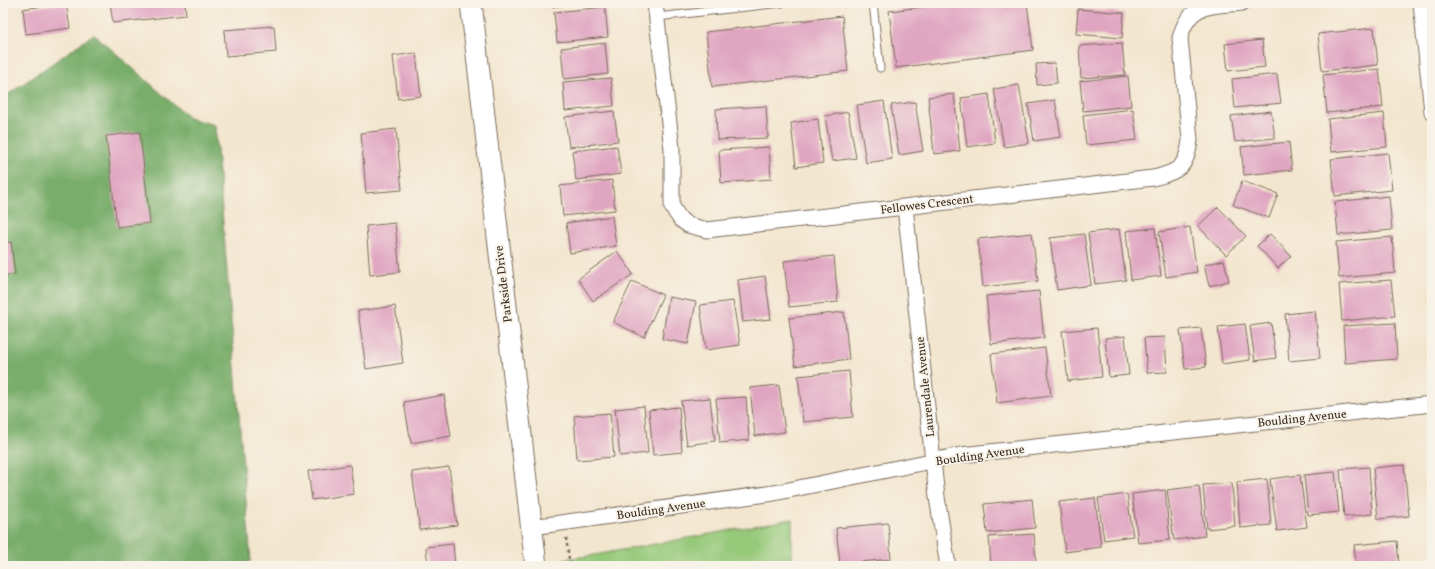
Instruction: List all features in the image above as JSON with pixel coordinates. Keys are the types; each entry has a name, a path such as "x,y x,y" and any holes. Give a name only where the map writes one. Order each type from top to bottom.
{"main road":[{"name":"Parkside Drive","path":"471,3 536,566"}],"street":[{"name":"Fellowes Crescent","path":"656,10 672,149 672,207 681,220 688,226 707,230 1153,178 1172,174 1183,166 1189,147 1180,38 1183,25 1191,15 1201,8 1218,4 1242,3"},
{"path":"1421,3 1432,112"},
{"name":"Laurendale Avenue","path":"905,207 937,497 948,566"},
{"name":"Boulding Avenue","path":"532,527 774,493 961,455 1432,404"}],"lane":[{"path":"656,10 782,3"},
{"path":"873,3 880,68"}],"path":[{"path":"565,522 570,566"}],"green space":[{"path":"94,34 189,118 215,125 251,561 235,566 3,566 3,98"},
{"path":"792,519 792,566 564,566 564,559 589,556"}],"building":[{"path":"66,3 70,28 26,34 23,9"},
{"path":"110,3 185,3 186,15 113,23"},
{"path":"551,3 576,3 576,4 551,7"},
{"path":"957,3 1027,3 1033,50 896,68 889,11"},
{"path":"605,7 608,37 557,42 554,12"},
{"path":"1078,9 1124,13 1122,38 1076,34"},
{"path":"842,16 848,71 712,87 706,32"},
{"path":"274,26 276,52 226,56 224,30"},
{"path":"1374,28 1378,65 1322,71 1318,34"},
{"path":"1262,40 1265,67 1228,71 1225,44"},
{"path":"605,43 608,74 564,79 561,48"},
{"path":"1122,43 1125,75 1081,78 1079,46"},
{"path":"416,53 421,96 398,99 393,56"},
{"path":"1055,63 1057,83 1037,85 1036,64"},
{"path":"1379,69 1383,107 1327,113 1323,75"},
{"path":"1277,74 1281,103 1235,108 1232,79"},
{"path":"1128,76 1131,106 1083,111 1080,81"},
{"path":"611,78 614,106 565,111 563,82"},
{"path":"1019,85 1029,143 1004,147 994,89"},
{"path":"954,94 960,151 934,154 928,97"},
{"path":"989,94 995,143 967,147 961,98"},
{"path":"1055,100 1061,137 1034,141 1028,104"},
{"path":"884,101 892,159 866,163 857,105"},
{"path":"915,102 923,151 899,155 891,105"},
{"path":"766,106 768,138 717,140 716,109"},
{"path":"1133,109 1137,140 1086,145 1083,115"},
{"path":"614,111 618,141 569,147 565,117"},
{"path":"1271,111 1275,138 1235,142 1231,116"},
{"path":"848,112 856,158 832,161 825,116"},
{"path":"1384,113 1387,147 1331,152 1328,119"},
{"path":"818,119 823,163 796,167 791,123"},
{"path":"396,129 402,190 366,193 361,133"},
{"path":"140,132 150,223 117,227 106,136"},
{"path":"1289,142 1292,170 1244,175 1241,147"},
{"path":"617,146 621,174 576,180 572,151"},
{"path":"769,147 771,179 721,183 719,150"},
{"path":"1388,153 1392,190 1335,196 1331,159"},
{"path":"612,180 615,210 563,216 560,186"},
{"path":"1242,181 1278,194 1269,218 1233,205"},
{"path":"1389,196 1392,230 1338,235 1335,202"},
{"path":"1218,207 1246,236 1226,255 1198,226"},
{"path":"612,216 616,246 570,253 566,223"},
{"path":"395,223 400,272 370,275 366,226"},
{"path":"1190,227 1197,272 1166,277 1159,232"},
{"path":"1155,228 1161,276 1131,280 1126,231"},
{"path":"1119,229 1126,280 1095,284 1088,233"},
{"path":"1032,233 1038,281 983,287 978,239"},
{"path":"1084,234 1091,285 1057,290 1050,238"},
{"path":"1270,234 1291,256 1278,268 1257,246"},
{"path":"1392,237 1395,273 1339,278 1336,242"},
{"path":"11,242 15,274 3,276 3,243"},
{"path":"617,251 633,274 593,301 578,279"},
{"path":"834,256 838,302 789,307 784,261"},
{"path":"1224,260 1229,281 1209,286 1204,265"},
{"path":"765,276 771,319 743,322 738,280"},
{"path":"1391,280 1395,316 1342,321 1339,284"},
{"path":"632,281 663,295 644,337 613,322"},
{"path":"1039,291 1044,338 991,344 986,296"},
{"path":"669,297 696,302 688,344 662,339"},
{"path":"733,301 740,345 706,350 700,305"},
{"path":"395,306 403,363 366,369 358,311"},
{"path":"1315,311 1320,358 1289,361 1285,314"},
{"path":"844,312 849,359 795,366 789,318"},
{"path":"1271,323 1276,358 1255,361 1250,326"},
{"path":"1395,323 1397,359 1345,363 1343,326"},
{"path":"1245,324 1250,360 1222,364 1218,327"},
{"path":"1097,328 1102,377 1068,381 1062,331"},
{"path":"1201,328 1206,367 1185,369 1180,330"},
{"path":"1125,336 1129,375 1109,377 1105,338"},
{"path":"1165,337 1167,372 1147,373 1144,338"},
{"path":"1045,348 1051,396 997,403 991,354"},
{"path":"849,371 853,417 803,422 798,376"},
{"path":"779,385 785,432 755,436 750,388"},
{"path":"444,395 451,436 411,443 404,402"},
{"path":"746,397 749,440 720,443 716,399"},
{"path":"710,398 715,441 687,445 681,401"},
{"path":"644,406 648,453 620,456 615,409"},
{"path":"679,407 682,452 653,455 649,410"},
{"path":"610,413 614,457 577,460 574,416"},
{"path":"350,465 354,494 312,500 308,471"},
{"path":"1404,465 1409,516 1378,519 1373,468"},
{"path":"449,467 457,525 420,530 412,472"},
{"path":"1369,467 1372,514 1344,517 1340,469"},
{"path":"1335,472 1339,512 1308,515 1304,475"},
{"path":"1300,475 1307,527 1277,531 1270,479"},
{"path":"1267,479 1271,525 1240,528 1237,482"},
{"path":"1232,483 1235,526 1207,529 1203,485"},
{"path":"1199,486 1205,536 1174,540 1167,490"},
{"path":"1165,490 1170,540 1138,543 1132,494"},
{"path":"1127,494 1133,536 1104,540 1098,498"},
{"path":"1095,498 1101,547 1065,552 1059,502"},
{"path":"1032,499 1035,528 987,533 984,504"},
{"path":"888,523 891,559 840,564 836,528"},
{"path":"1034,534 1036,564 991,566 989,537"},
{"path":"1397,541 1399,566 1356,566 1354,545"},
{"path":"453,544 455,566 428,566 426,547"}]}
